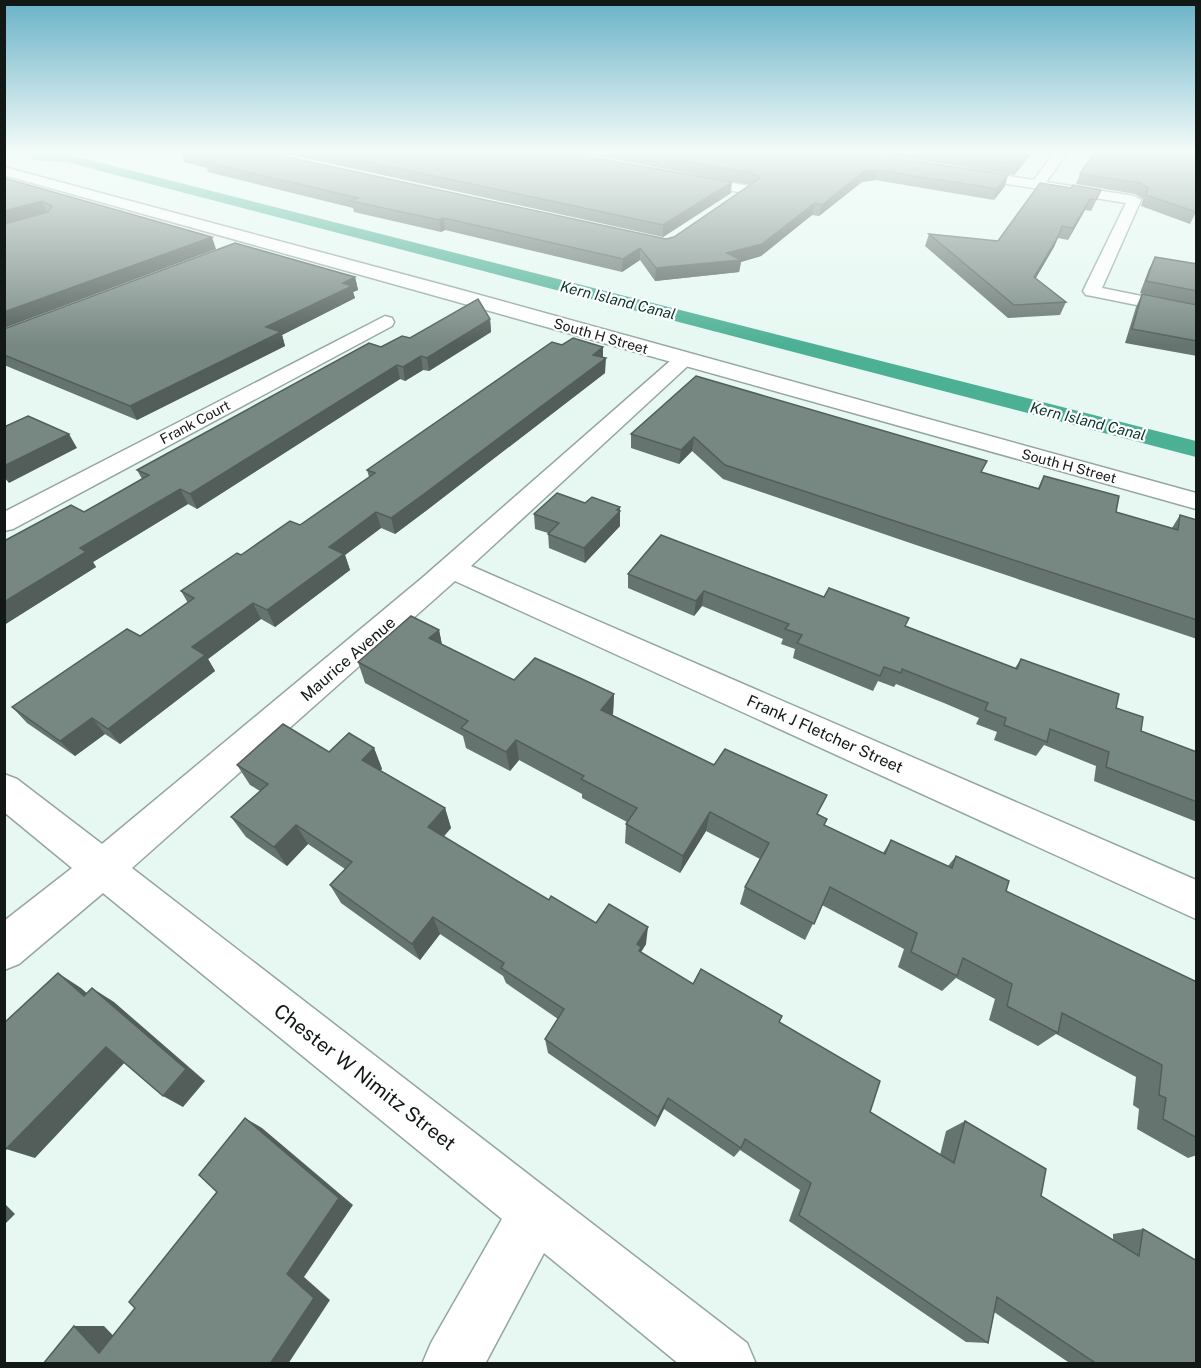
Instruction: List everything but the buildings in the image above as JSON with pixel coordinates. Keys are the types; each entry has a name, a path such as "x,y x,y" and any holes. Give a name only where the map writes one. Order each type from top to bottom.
{"street":[{"name":"South H Street","path":"173,217 1197,501"},
{"path":"1126,217 1092,291 1197,312"},
{"path":"225,253 258,240"},
{"name":"Frank Court","path":"4,523 386,322"},
{"name":"Maurice Avenue","path":"4,949 104,869 453,569 684,359"},
{"name":"Frank J Fletcher Street","path":"453,569 1197,900"},
{"name":"Chester W Nimitz Street","path":"4,790 726,1364"},
{"path":"452,1364 536,1213"}],"waterway":[{"name":"Kern Island Canal","path":"294,217 1196,449"}]}
